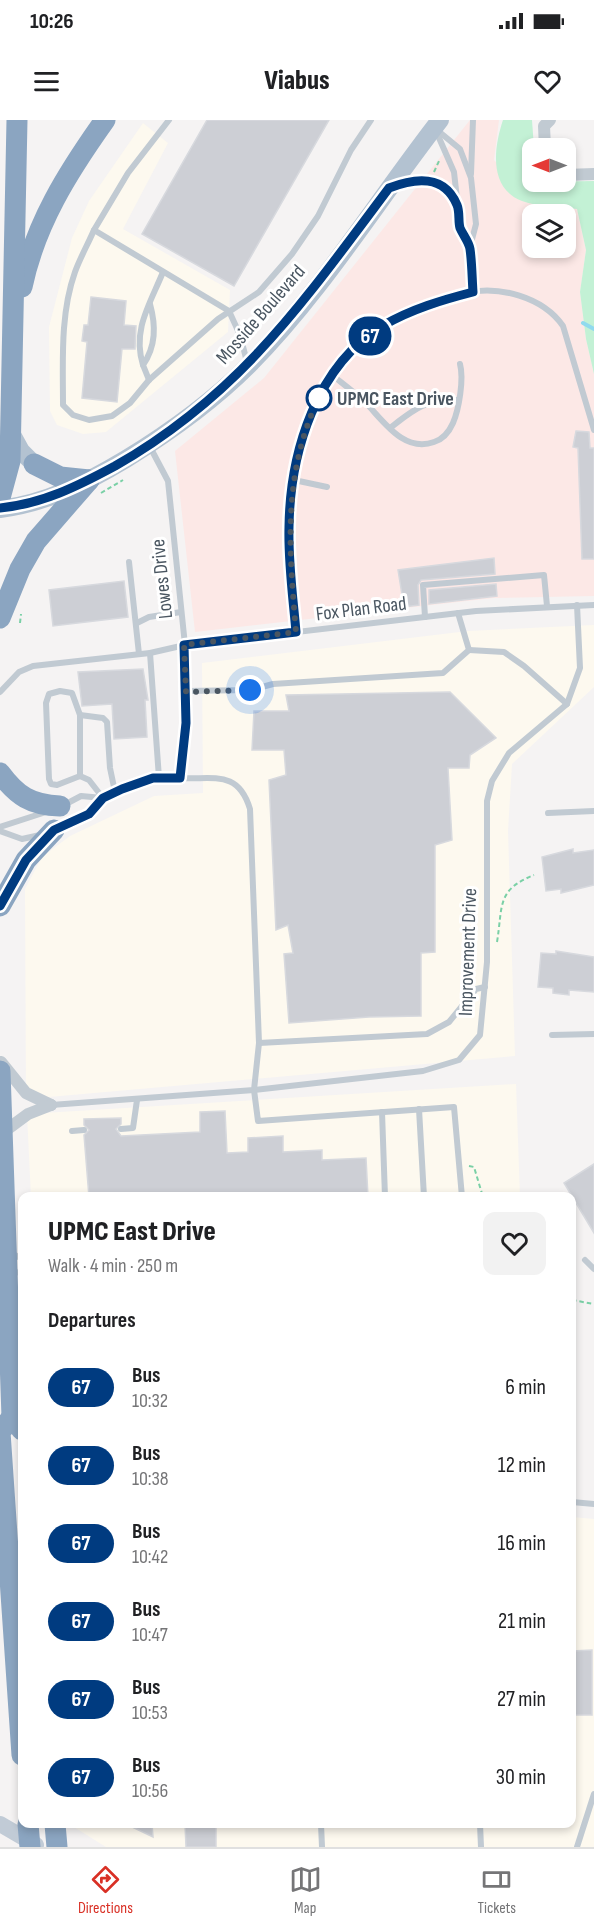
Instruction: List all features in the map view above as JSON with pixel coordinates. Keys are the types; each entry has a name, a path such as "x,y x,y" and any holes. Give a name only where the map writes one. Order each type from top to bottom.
{"highway":[{"path":"0,498 10,461 17,120"},
{"path":"0,145 24,120"},
{"path":"12,332 28,262 44,220 64,180 105,120"},
{"path":"34,464 60,477 89,480"},
{"path":"0,618 20,569 36,541 89,480"},
{"path":"0,773 25,799 37,804 60,806"},
{"path":"0,906 26,860 54,830"},
{"path":"0,1071 1,1159 14,1254 18,1397"},
{"path":"18,1421 0,1432 18,1696"}],"main road":[{"name":"Mosside Boulevard","path":"0,508 40,501 89,480 149,445 209,400 248,366 291,318 435,123"},
{"path":"10,431 21,451 34,464"}],"street":[{"path":"545,138 544,126 550,120"},
{"path":"576,175 594,174"},
{"path":"0,1061 26,1093 51,1105"},
{"path":"1,1134 28,1114 51,1105"},
{"path":"0,1824 45,1840"}],"lane":[{"path":"169,120 128,173 94,230 74,273 66,308 63,405 73,415 89,420 112,416 130,403 148,380 229,311 260,292 318,216 351,150 371,120"},
{"path":"473,120 471,178 476,224 470,247 473,292"},
{"path":"435,123 460,149 471,178"},
{"path":"435,123 454,172 460,226 470,247"},
{"path":"389,188 412,180 431,181 446,188 458,206"},
{"path":"94,230 229,311 240,335 248,366"},
{"path":"148,380 138,350 139,326 164,272"},
{"path":"296,632 289,528 294,480 302,442 315,406 332,375 359,344 382,326 440,300 473,292 505,291 535,303 557,317 568,339 594,430"},
{"path":"143,365 153,351 154,321 150,303"},
{"path":"332,375 390,428 409,442 429,444 441,440 450,431 458,400 460,364"},
{"path":"390,428 416,407 432,401 458,400"},
{"name":"Lowes Drive","path":"149,445 168,481 181,612 186,732 180,778"},
{"path":"294,480 327,487"},
{"path":"129,562 139,654"},
{"path":"425,617 423,585 544,575 547,606"},
{"name":"Fox Plan Road","path":"0,692 19,672 33,666 150,653 184,645 458,613 594,605"},
{"name":"Improvement Drive","path":"51,1105 254,1090 423,1071 459,1060 480,1035 487,962 487,801 492,781 509,753 567,704 580,668 577,606"},
{"path":"137,622 148,617 181,612"},
{"path":"458,613 469,650"},
{"path":"186,692 250,690 273,684 443,674 469,650 504,652 524,666 567,704"},
{"path":"150,653 159,778"},
{"path":"80,776 80,715 72,693 60,691 49,694 46,703 51,784 57,785 80,776 89,780 103,798"},
{"path":"80,715 103,718 107,722 110,768 115,792"},
{"path":"0,829 22,839 54,830 89,814 103,798 146,780 180,778 222,779 233,782 244,792 250,808 259,1043 254,1090 258,1121 454,1107 462,1192"},
{"path":"0,829 81,796 103,798"},
{"path":"548,813 594,811"},
{"path":"259,1043 427,1034 449,1022 476,989 485,987"},
{"path":"552,1035 594,1034"},
{"path":"121,1129 133,1128 137,1100"},
{"path":"419,1109 424,1192"},
{"path":"382,1112 385,1192"},
{"path":"72,1131 84,1130"},
{"path":"585,1260 594,1269"},
{"path":"576,1502 594,1504"},
{"path":"577,1847 594,1794"},
{"path":"321,1828 322,1847"},
{"path":"480,1828 481,1847"}],"path":[{"path":"433,156 439,161"},
{"path":"434,174 443,156"},
{"path":"487,962 494,962 506,891 515,883 534,875"},
{"path":"459,1164 474,1167 482,1192"},
{"path":"576,1301 594,1304"}],"shaded area":[{"path":"470,120 499,120 494,160 522,189 522,192 525,192 537,204 522,204 522,258 576,258 577,209 586,250 580,292 586,339 594,374 594,596 493,598 195,632 175,451 264,378"},
{"path":"143,123 168,143 123,229 230,290 228,332 106,432 83,434 57,425 50,411 49,327 72,238 89,201"},
{"path":"594,625 594,687 512,764 508,831 515,1056 26,1099 25,889 42,857 70,836 154,796 203,793 202,663 468,631"},
{"path":"516,1084 520,1192 31,1192 27,1114"},
{"path":"576,1517 594,1519 594,1847 106,1847 76,1828 576,1828"}],"green space":[{"path":"503,120 532,120 533,138 522,138 522,192 576,192 576,181 594,181 594,374 586,339 580,292 586,250 576,204 533,204 511,195 503,187 496,166 497,142"}],"building":[{"path":"207,120 329,120 234,286 142,234"},
{"path":"91,297 126,301 124,325 136,326 135,349 122,349 117,402 82,398 87,342 82,341 84,325 88,325"},
{"path":"576,431 589,432 590,448 594,448 594,559 582,559 578,448 573,447"},
{"path":"494,558 495,574 421,580 418,585 419,605 404,607 398,570"},
{"path":"124,581 128,617 53,626 49,590"},
{"path":"496,584 497,596 429,604 429,590"},
{"path":"143,669 148,700 145,700 147,737 114,739 112,704 82,706 78,672"},
{"path":"450,692 496,738 470,755 469,768 448,768 452,840 435,845 435,952 421,953 421,1016 289,1023 284,954 293,953 288,925 276,930 269,780 286,775 284,750 252,750 254,711 289,711 286,695"},
{"path":"573,849 573,853 594,850 594,885 561,893 561,889 546,891 542,857"},
{"path":"556,951 594,957 594,992 569,990 569,995 553,993 553,988 538,987 541,953 556,954"},
{"path":"225,1111 227,1153 248,1152 248,1138 283,1136 283,1152 322,1150 322,1160 366,1158 368,1192 89,1192 84,1135 89,1130 84,1125 84,1119 121,1118 121,1124 116,1129 121,1136 200,1132 200,1112"},
{"path":"594,1164 594,1233 576,1203 576,1192 569,1192 564,1183"},
{"path":"592,1650 592,1715 576,1715 576,1651"},
{"path":"134,1828 152,1828 153,1837"},
{"path":"185,1828 216,1828 216,1847 186,1847"}],"waterway":[{"path":"583,323 594,329"}],"bus line":[{"name":"67","path":"0,508 29,504 65,492 149,445 209,400 270,343 389,188 412,180 423,180 446,188 458,206 460,226 470,247 473,292 440,300 382,326 341,362 321,393 302,442 290,506 290,556 296,632 184,645 186,732 180,778 153,778 122,789 103,798 89,814 54,830 26,860 0,906"}],"place":[{"name":"UPMC East Drive","path":"319,398"}],"route":[{"path":"250,690 186,692 184,645 296,632 290,556 290,506 302,442 321,393 319,398"}]}
